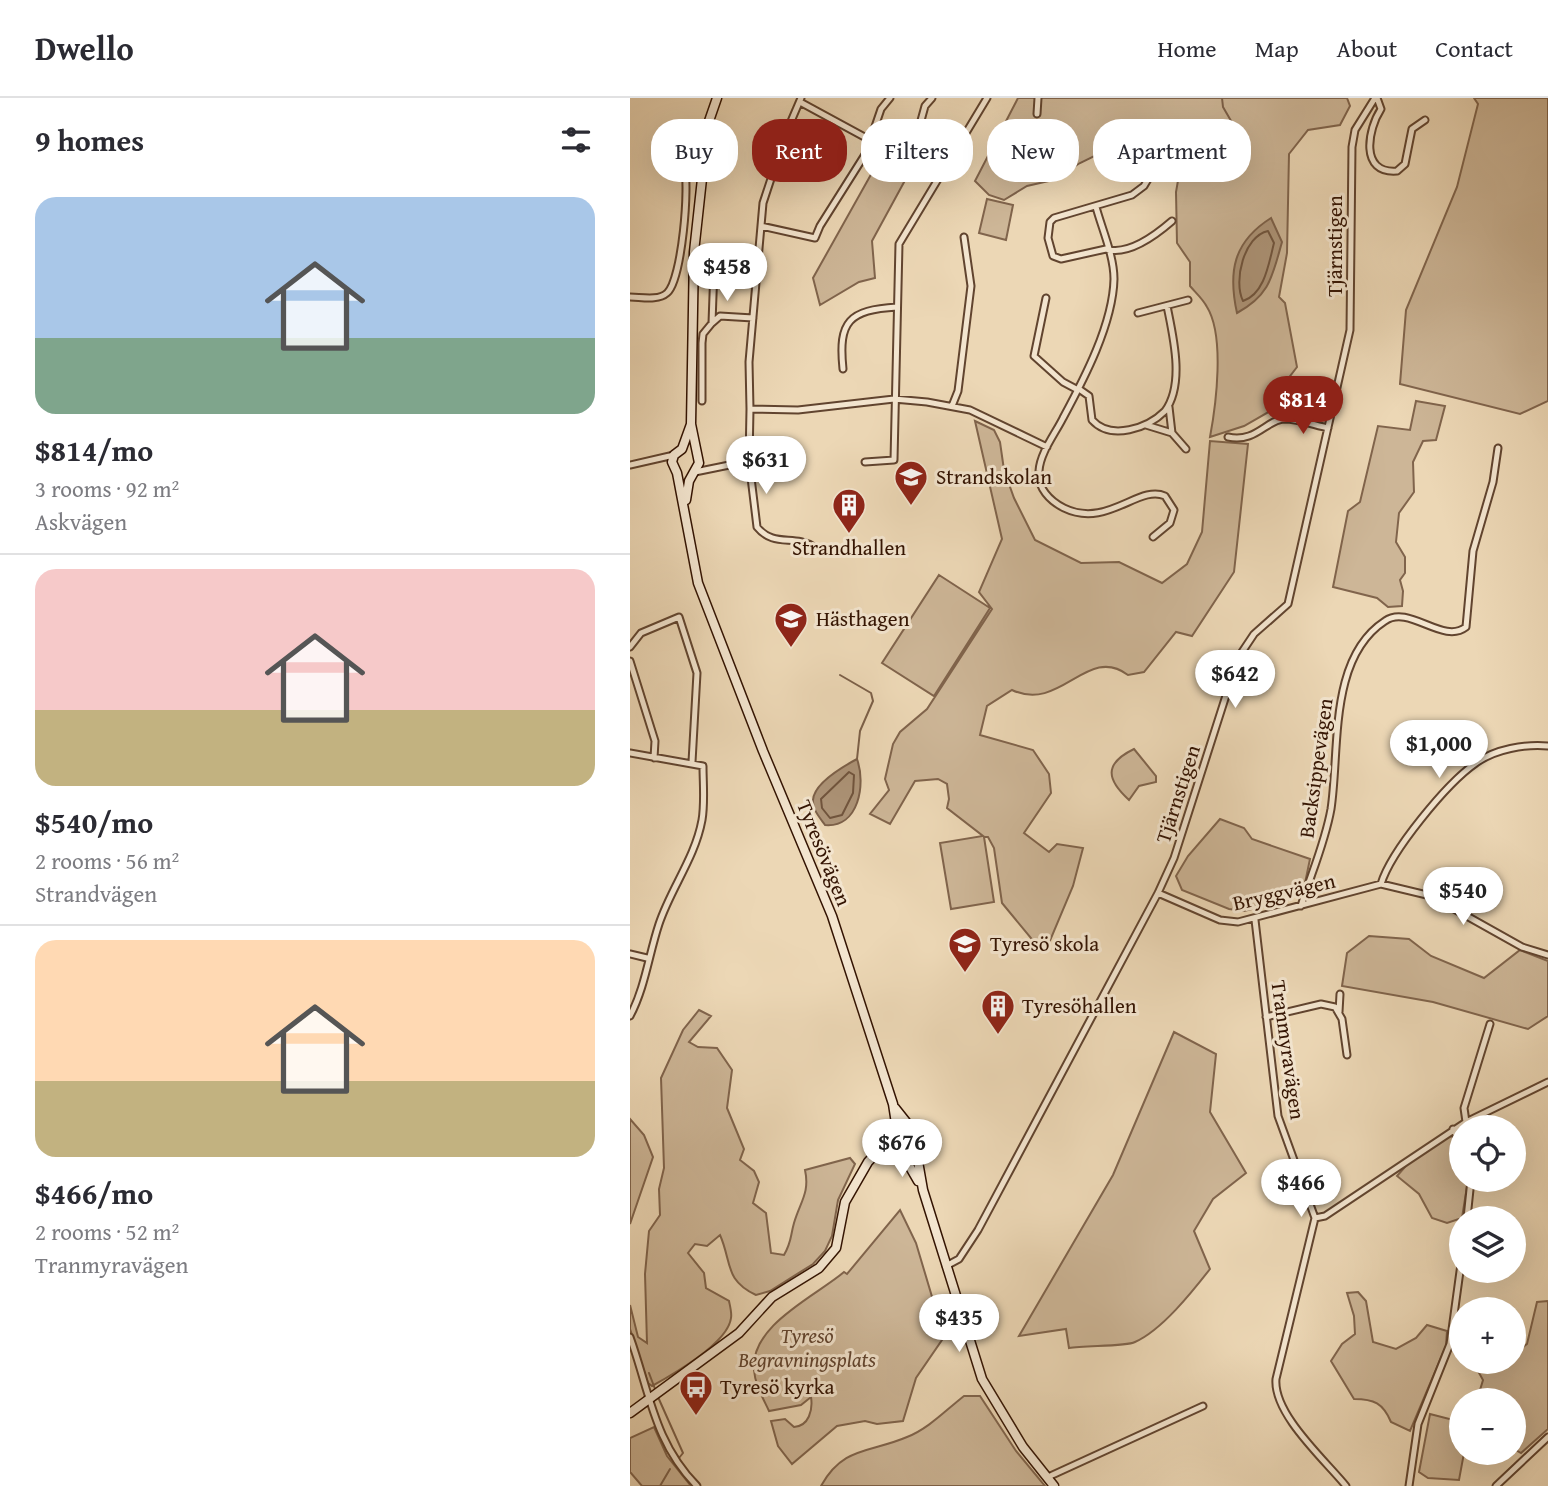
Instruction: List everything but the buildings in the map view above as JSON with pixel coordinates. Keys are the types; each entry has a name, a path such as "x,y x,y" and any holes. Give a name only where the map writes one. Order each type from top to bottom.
{"main road":[{"name":"Tyresövägen","path":"711,619 685,492 698,457 691,424 694,252 708,124 717,98"},
{"name":"Tyresövägen","path":"682,449 691,424"},
{"path":"674,455 682,449 690,450 698,457"},
{"name":"Tyresövägen","path":"674,455 689,547 711,619 832,916 893,1104 897,1130"},
{"path":"675,470 694,473"},
{"name":"Tyresövägen","path":"893,1104 908,1128 918,1137 916,1150 923,1190 986,1388 1023,1447 1055,1486"},
{"path":"630,1413 739,1333 772,1297 819,1268 836,1248 845,1202 869,1162 897,1130 908,1128"},
{"name":"Tyresövägen","path":"891,1139 892,1147 901,1154 923,1190"},
{"path":"869,1162 916,1150"}],"street":[{"path":"877,119 890,98"},
{"path":"921,119 925,106 932,98"},
{"path":"973,123 987,98"},
{"path":"1037,114 1038,98"},
{"path":"1376,98 1381,109 1373,121 1368,142 1372,157 1385,170 1397,171 1405,164 1412,129 1425,120"},
{"name":"Tjärnstigen","path":"946,1266 959,1259 978,1230 1158,893 1174,858 1238,658 1254,634 1288,604 1350,330 1353,135 1376,98"},
{"path":"814,547 800,541 774,541 761,531 757,524 749,461 752,318 761,226 766,188 801,100 861,134"},
{"path":"761,226 815,238 861,161"},
{"path":"630,297 659,298 670,291 677,269 686,182"},
{"path":"865,462 894,460 900,244 938,182"},
{"path":"1146,182 1120,201 1054,218 1049,230 1049,247 1053,256 1062,259 1136,245 1172,221"},
{"path":"1096,207 1114,280 1098,345 1079,390 1047,447 1038,471 1041,485 1049,498 1074,512 1109,512 1150,493 1165,496 1174,510 1172,517 1153,537"},
{"path":"952,406 958,391 971,286 964,237"},
{"path":"712,323 713,268"},
{"path":"1046,298 1034,356 1063,382 1089,396 1091,416 1096,424 1111,429 1135,429 1146,425 1169,407"},
{"path":"1138,313 1188,300"},
{"path":"1167,306 1175,358 1174,388 1169,407 1172,433"},
{"path":"843,369 840,341 845,327 865,309 897,307"},
{"path":"702,401 703,334 720,316 752,318"},
{"path":"750,410 798,410 894,399 952,406 996,421 1047,447"},
{"path":"1228,437 1237,439 1253,435 1283,419 1328,428"},
{"path":"1146,425 1172,433 1186,449"},
{"name":"Backsippevägen","path":"1301,906 1331,809 1340,703 1359,645 1388,618 1404,617 1455,631 1466,627 1473,551 1493,482 1498,448"},
{"path":"630,464 656,461 674,455"},
{"path":"698,457 715,466"},
{"path":"656,461 675,470"},
{"path":"694,473 715,466 749,461"},
{"path":"630,647 641,633 679,617 697,673 692,762"},
{"path":"630,661 655,741 653,758"},
{"path":"1548,746 1525,746 1475,763 1419,822 1381,884 1432,895 1522,947 1548,955"},
{"path":"630,753 703,766 702,820 690,857 665,907 647,958 638,1000 630,1016"},
{"name":"Bryggvägen","path":"1158,893 1220,920 1238,922 1255,920 1381,884"},
{"name":"Tranmyravägen","path":"1255,920 1278,1116 1315,1218"},
{"path":"630,954 647,958"},
{"path":"1340,994 1339,1012 1347,1055"},
{"path":"1266,1017 1321,1004 1335,1007 1339,1012"},
{"path":"1465,1115 1464,1108 1490,1024"},
{"path":"1480,1115 1548,1082"},
{"path":"1346,1486 1291,1420 1277,1395 1278,1371 1315,1218 1325,1216 1449,1132"},
{"path":"1409,1486 1418,1424 1450,1343 1458,1283"},
{"path":"630,1337 654,1396 667,1448 697,1486"},
{"path":"1048,1477 1203,1406"},
{"path":"1496,1486 1548,1437"}],"green space":[{"path":"1018,98 1347,98 1350,106 1340,125 1308,130 1289,154 1287,253 1279,297 1285,303 1297,367 1284,384 1279,406 1244,426 1210,437 1218,371 1216,335 1207,307 1190,286 1190,262 1177,243 1178,182 1251,182 1251,119 1093,119 1093,157 1079,164 1079,119 1007,119"},
{"path":"1474,98 1548,98 1548,401 1520,414 1400,384 1406,310 1457,187 1478,104"},
{"path":"987,158 987,182 1044,182 1027,186 1004,200 989,195 975,181"},
{"path":"867,182 904,182 872,241 875,278 859,282 820,305 813,278"},
{"path":"987,199 1013,205 1006,240 979,233"},
{"path":"1416,401 1445,406 1436,440 1423,441 1413,462 1414,492 1399,513 1396,542 1405,557 1405,573 1400,580 1403,591 1402,606 1388,607 1377,598 1333,587 1348,511 1360,502 1378,426 1410,430"},
{"path":"975,421 994,430 1000,442 1004,470 1014,498 1035,540 1081,563 1119,562 1162,583 1187,564 1202,532 1210,441 1248,444 1234,572 1192,636 1176,632 1144,672 1128,675 1113,668 1099,667 1045,693 1029,695 1012,690 987,706 980,735 1033,750 1049,774 1051,793 1024,833 1049,852 1057,844 1083,848 1073,886 1049,943 1035,943 1002,903 994,848 988,837 984,837 994,902 951,909 940,843 983,836 947,808 947,784 938,779 915,781 890,824 870,814 889,790 885,779 893,744 900,732 927,709 992,609 979,592 1002,539"},
{"path":"939,575 990,608 934,696 882,663"},
{"path":"1134,749 1156,776 1156,782 1139,786 1129,800 1116,786 1112,773 1117,760"},
{"path":"1220,819 1244,828 1252,839 1310,859 1305,883 1288,900 1244,911 1229,909 1182,890 1176,876 1188,856"},
{"path":"1369,936 1409,939 1431,956 1484,978 1520,950 1548,961 1548,1016 1528,1029 1433,1002 1342,986 1347,953"},
{"path":"699,1010 711,1016 689,1042 698,1047 717,1048 732,1070 727,1108 744,1149 740,1160 754,1171 759,1182 753,1203 766,1213 771,1253 784,1255 788,1246 805,1191 805,1170 850,1158 855,1164 838,1200 832,1236 825,1251 813,1264 770,1291 756,1295 739,1283 730,1269 720,1235 707,1246 695,1244 688,1253 704,1273 706,1288 729,1301 731,1318 728,1328 710,1348 652,1386 648,1383 630,1329 630,1305 638,1337 647,1343 645,1274 649,1231 660,1215 659,1189 664,1168 661,1078 683,1030"},
{"path":"1174,1032 1216,1054 1210,1112 1246,1173 1213,1199 1194,1231 1210,1269 1166,1320 1135,1342 1069,1348 1066,1329 1019,1336 1113,1175"},
{"path":"630,1119 644,1135 653,1157 630,1224"},
{"path":"1449,1134 1449,1192 1466,1192 1464,1206 1449,1206 1449,1222 1432,1218 1419,1194 1397,1176 1411,1160"},
{"name":"Tyresö Begravningsplats","path":"900,1210 916,1243 944,1337 916,1378 903,1421 877,1424 865,1421 837,1426 792,1464 778,1446 771,1421 785,1419 794,1427 803,1424 810,1412 811,1397 801,1405 769,1411 754,1370 762,1339 787,1313 844,1272 847,1274"},
{"path":"1358,1292 1366,1301 1373,1342 1396,1349 1416,1338 1427,1325 1447,1331 1446,1346 1410,1431 1391,1422 1385,1410 1377,1403 1354,1399 1331,1361 1342,1344 1355,1334 1354,1316 1347,1293"},
{"path":"1548,1301 1548,1429 1526,1449 1526,1388 1481,1388 1483,1380 1480,1374 1526,1374 1526,1345 1537,1302"},
{"path":"964,1396 980,1396 1016,1451 1045,1486 821,1486 829,1473 848,1457 915,1434"},
{"path":"1430,1414 1449,1419 1449,1465 1462,1465 1459,1480 1428,1478 1419,1472"},
{"path":"654,1427 667,1456 691,1486 642,1486 630,1472 630,1438"}],"water":[{"path":"1271,218 1282,242 1272,275 1257,299 1237,313 1233,284 1236,259 1248,237"},
{"path":"857,759 861,780 857,803 846,819 837,824 825,825 814,807 813,800 818,787"}],"waterway":[{"path":"1222,98 1223,107 1230,119"},
{"path":"840,675 871,693 873,701 860,731 857,759"},
{"path":"649,1373 655,1389"},
{"path":"658,1397 683,1453 679,1458"},
{"path":"660,1486 670,1469"}],"place":[{"name":"Strandskolan","path":"911,507"},
{"name":"Strandhallen","path":"849,535"},
{"name":"Hästhagen","path":"791,649"},
{"name":"Tyresö skola","path":"965,974"},
{"name":"Tyresöhallen","path":"998,1036"},
{"name":"Tyresö kyrka","path":"696,1417"}]}
